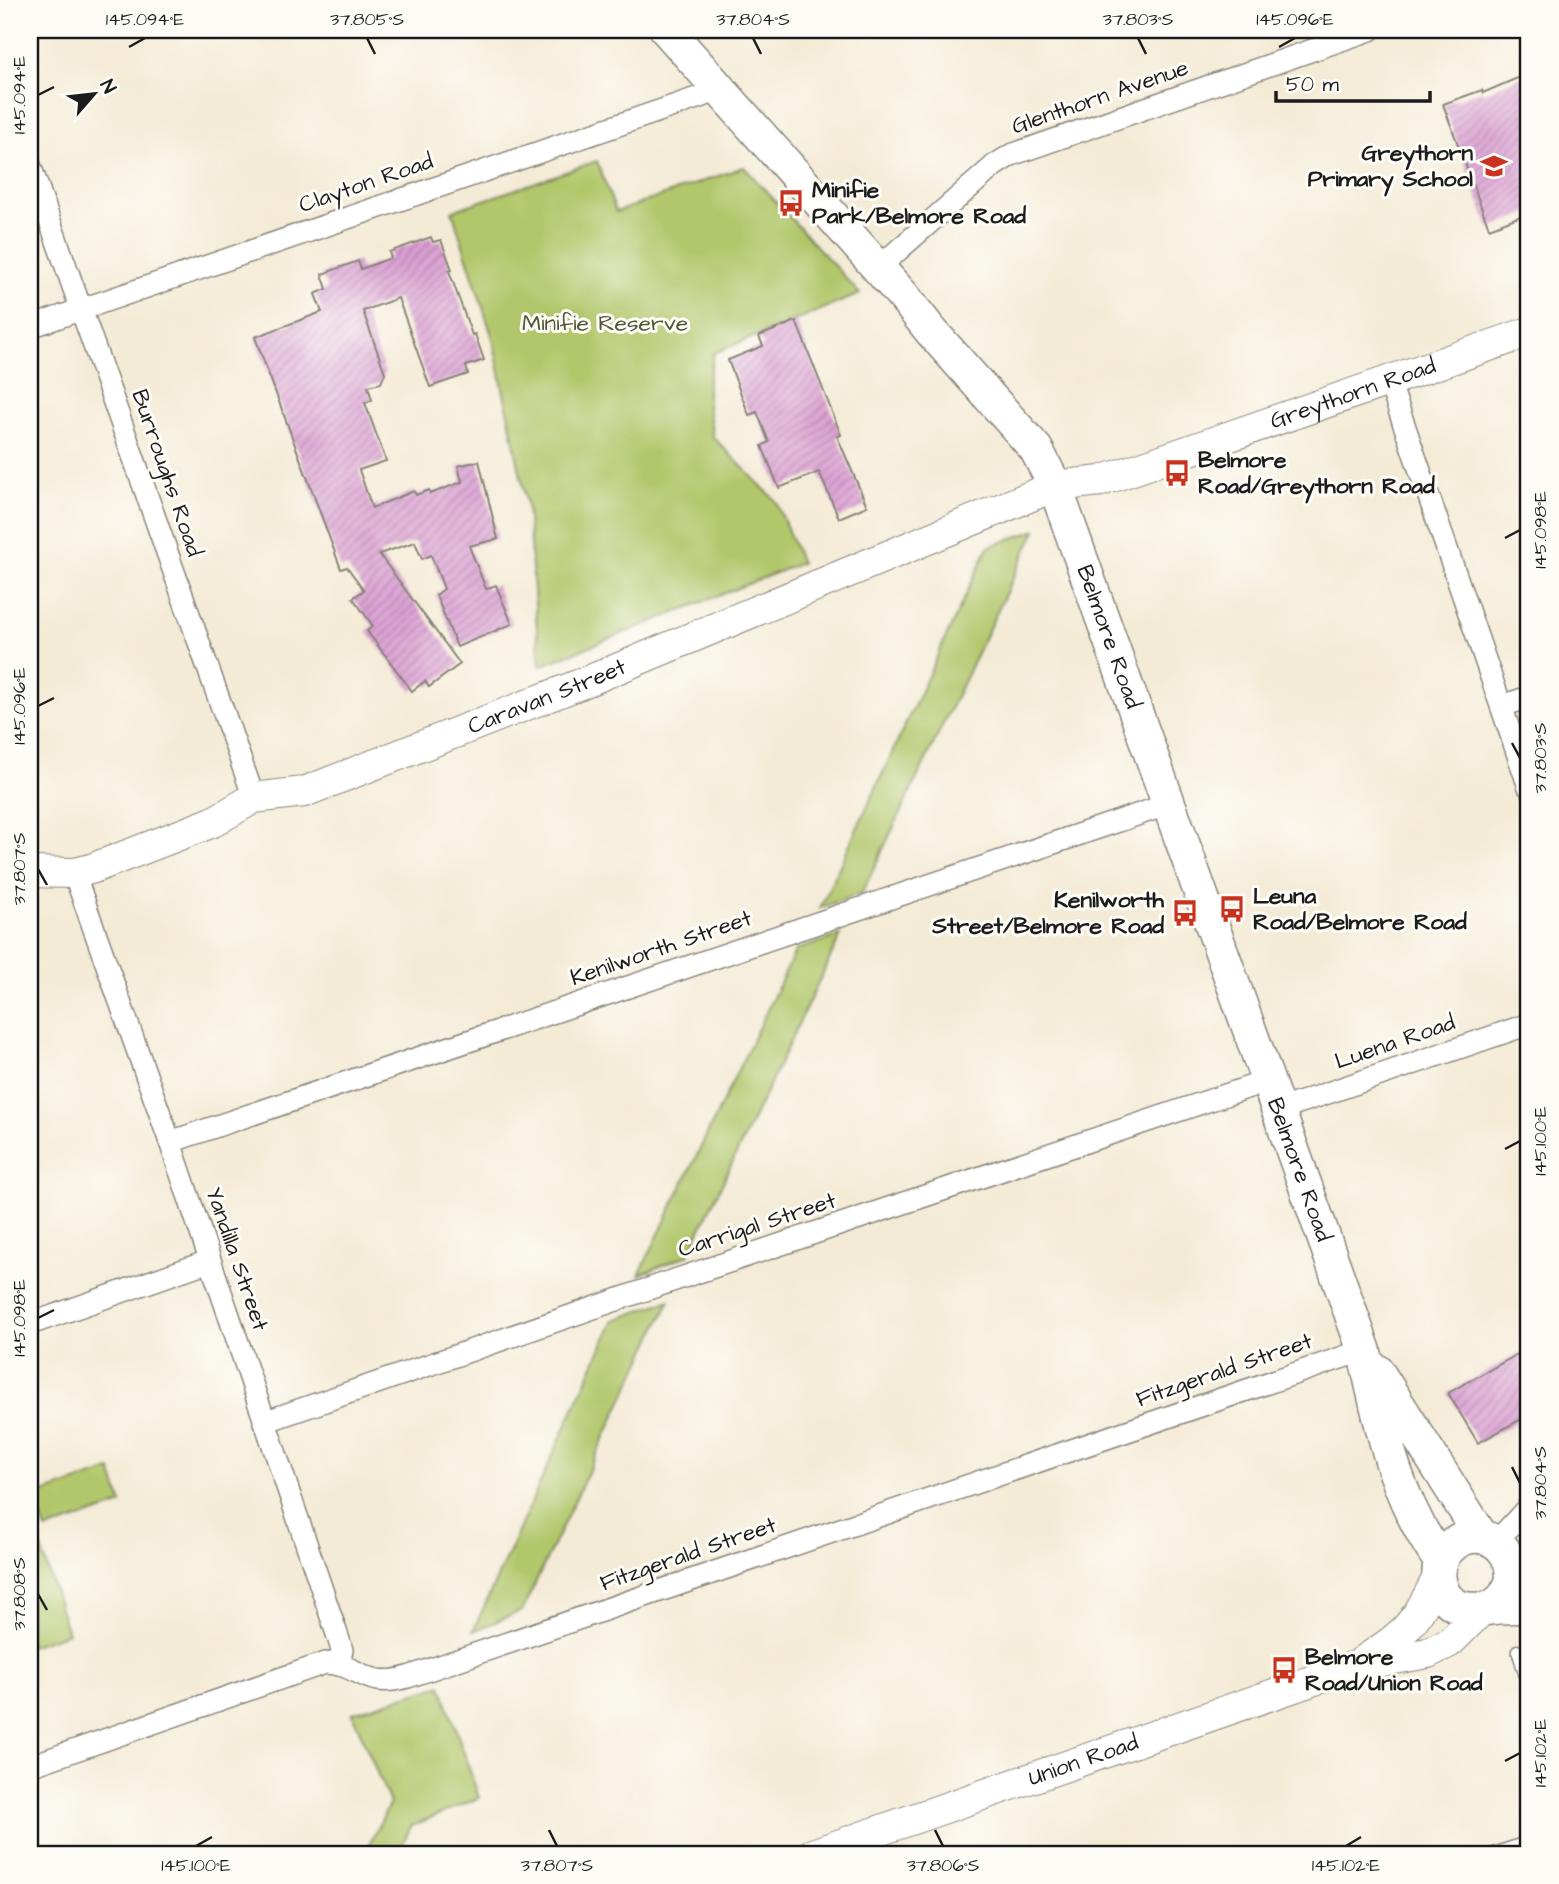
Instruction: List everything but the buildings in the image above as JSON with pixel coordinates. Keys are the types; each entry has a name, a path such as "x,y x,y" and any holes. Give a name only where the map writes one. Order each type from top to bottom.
{"main road":[{"name":"Belmore Road","path":"667,30 1036,449 1055,486 1364,1350 1387,1451 1411,1515 1440,1569 1441,1586 1452,1602 1461,1608 1486,1610 1529,1606"},
{"name":"Greythorn Road","path":"1055,486 1101,481 1529,332"},
{"name":"Caravan Street","path":"30,872 74,873 91,869 213,822 254,798 304,792 583,683 1055,486"},
{"name":"Belmore Road","path":"1364,1350 1503,1546 1513,1566 1512,1583 1504,1598 1486,1610"},
{"path":"1440,1569 1447,1551 1457,1542 1469,1537 1503,1546"},
{"name":"Union Road","path":"1355,1666 1406,1631 1419,1615 1440,1569"},
{"name":"Union Road","path":"812,1854 1355,1666 1428,1653 1450,1642 1486,1610"}],"street":[{"name":"Glenthorn Avenue","path":"878,268 995,165 1011,155 1370,30"},
{"name":"Clayton Road","path":"30,327 720,90"},
{"name":"Burroughs Road","path":"30,165 254,798"},
{"path":"1389,381 1529,787"},
{"path":"1502,706 1529,697"},
{"name":"Kenilworth Street","path":"170,1142 1169,804"},
{"name":"Yandilla Street","path":"74,873 170,1142 337,1634 342,1650 339,1664"},
{"name":"Luena Road","path":"1273,1095 1529,1024"},
{"name":"Carrigal Street","path":"264,1422 641,1291 1273,1095"},
{"path":"30,1324 209,1261"},
{"name":"Fitzgerald Street","path":"339,1664 372,1680 389,1682 408,1677 1364,1350"},
{"path":"1503,1546 1529,1506"},
{"path":"30,1766 325,1663 339,1664"}],"lane":[{"path":"1517,1650 1529,1690"},
{"path":"1491,1854 1529,1841"}],"green space":[{"name":"Minifie Reserve","path":"597,161 616,212 744,167 860,294 714,353 708,381 708,407 713,437 776,501 801,563 540,666 527,506 493,339 452,211"},
{"path":"1036,530 862,893 820,908 988,547"},
{"path":"841,935 688,1255 639,1275 796,950"},
{"path":"670,1300 522,1611 473,1631 614,1320"},
{"path":"111,1470 122,1504 46,1530 34,1496"},
{"path":"40,1545 68,1633 30,1646 30,1548"},
{"path":"441,1685 479,1798 411,1826 398,1854 364,1854 390,1803 352,1713"}],"place":[{"name":"Greythorn Primary School","path":"1494,166"},
{"name":"Minifie Park/Belmore Road","path":"791,203"},
{"name":"Belmore Road/Greythorn Road","path":"1177,473"},
{"name":"Leuna Road/Belmore Road","path":"1232,909"},
{"name":"Kenilworth Street/Belmore Road","path":"1185,913"},
{"name":"Belmore Road/Union Road","path":"1284,1670"}]}
